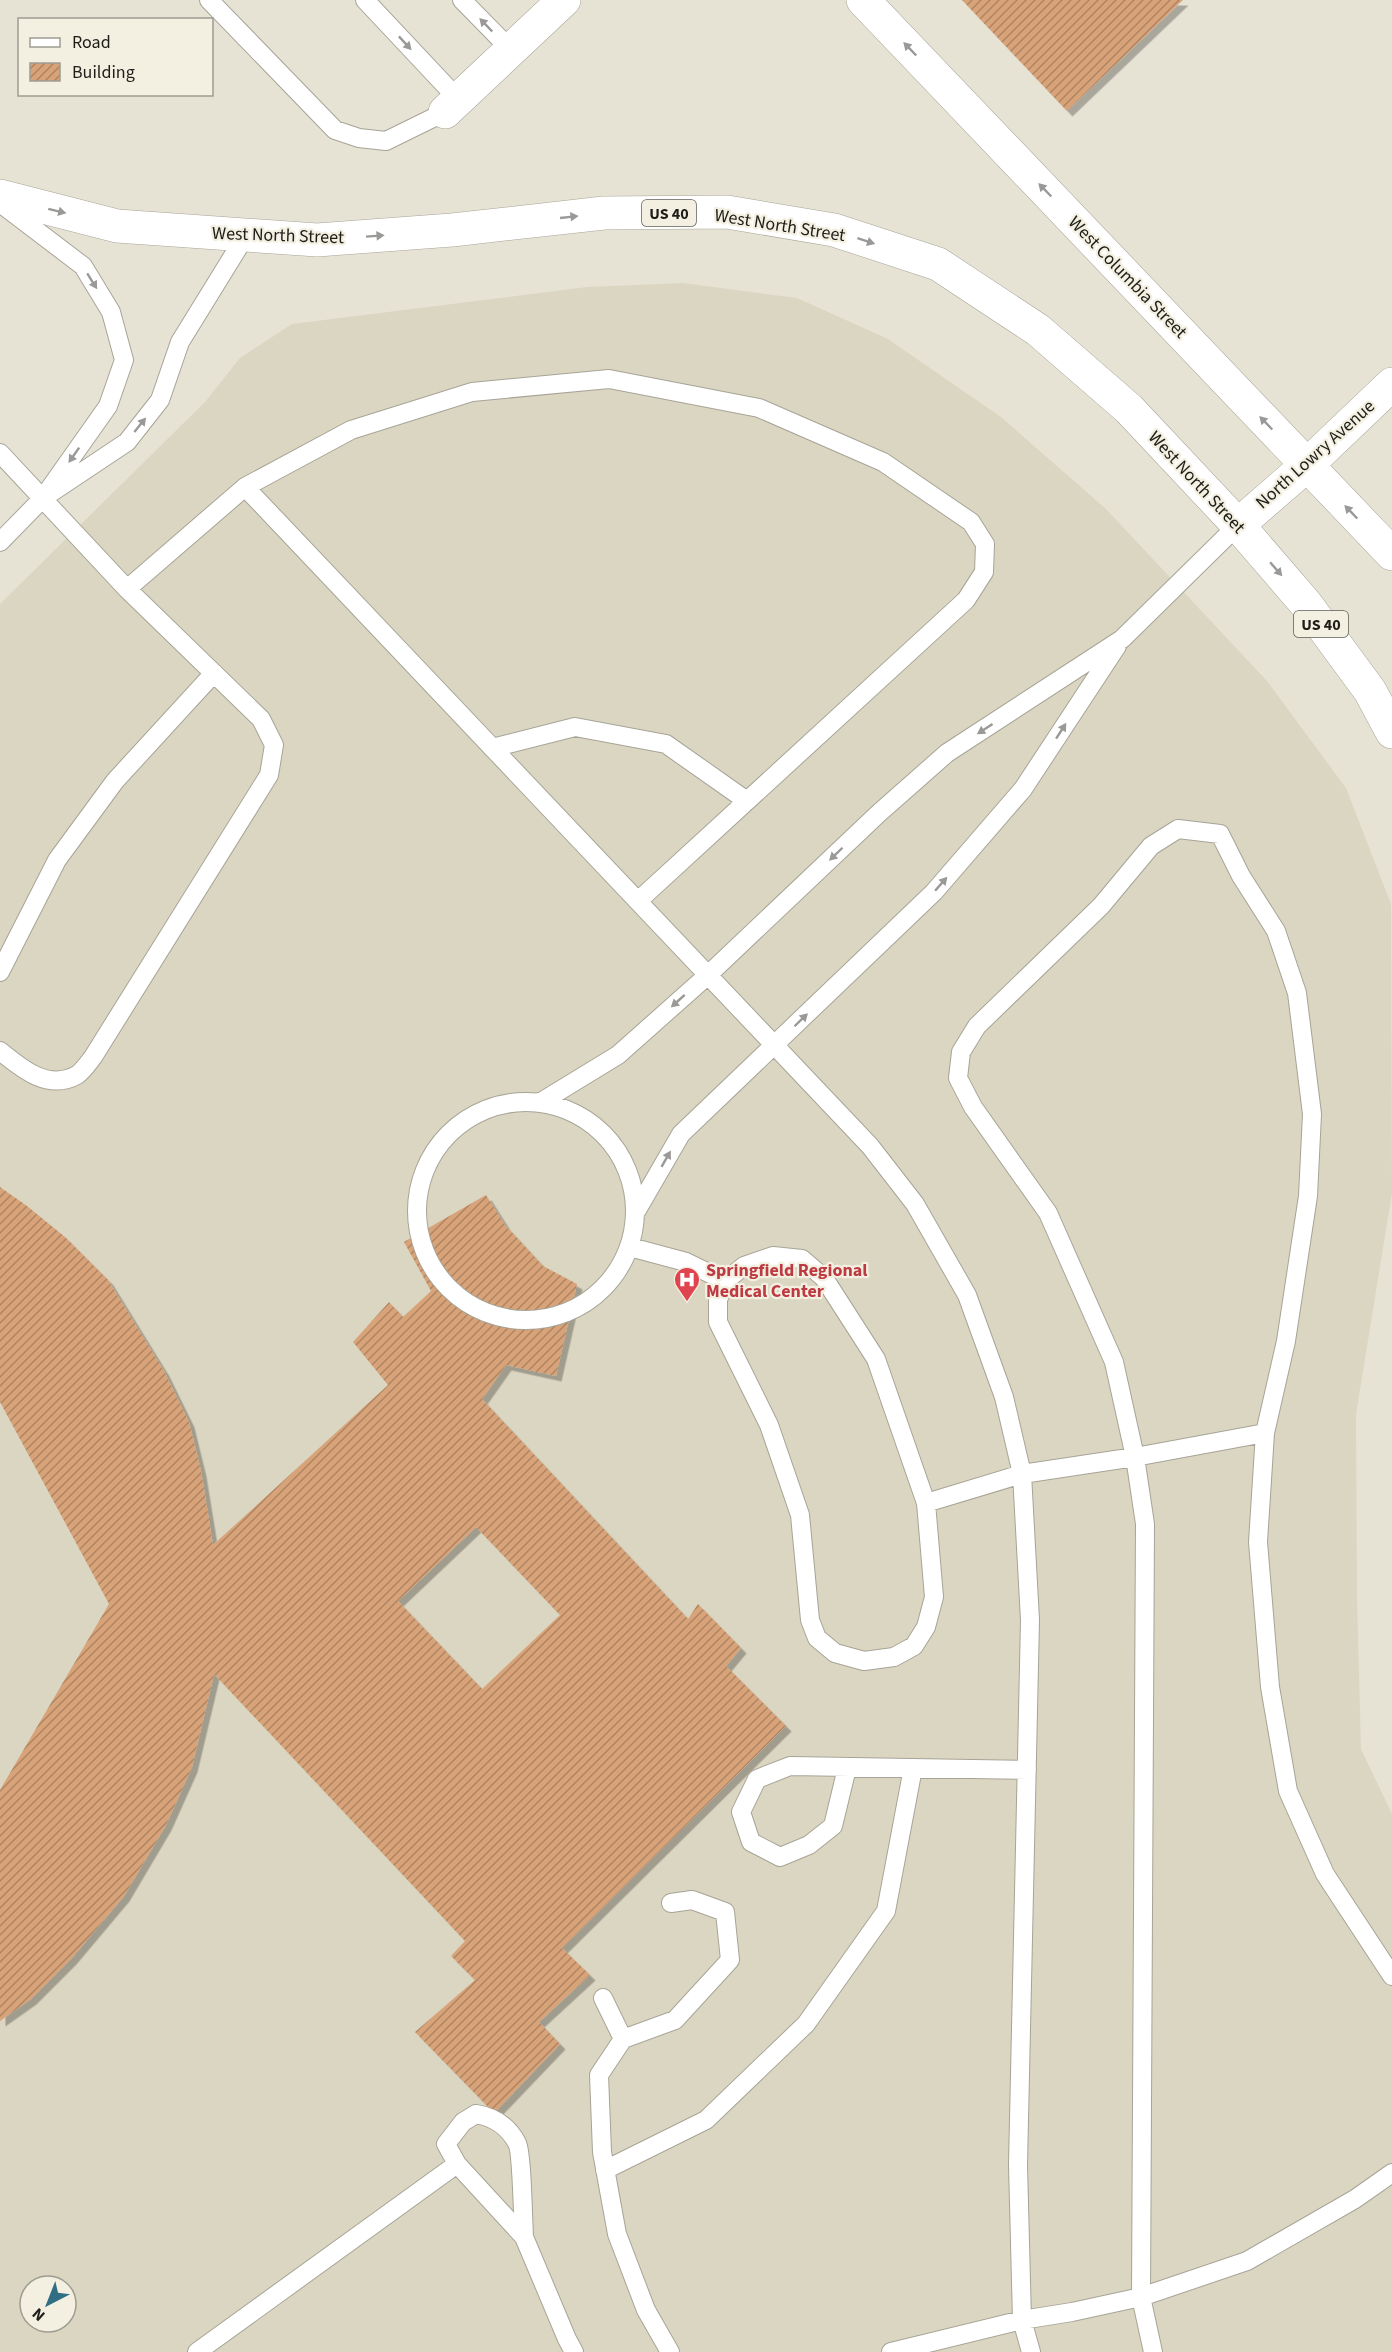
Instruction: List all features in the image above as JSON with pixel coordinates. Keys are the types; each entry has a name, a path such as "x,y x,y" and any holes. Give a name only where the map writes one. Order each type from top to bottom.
{"main road":[{"path":"452,105 564,0"},
{"name":"West Columbia Street","path":"863,0 1392,554"},
{"name":"West North Street","path":"0,196 117,226 317,240 452,230 604,213 727,212 834,230 938,264 1038,330 1129,409 1238,525 1305,604 1371,691 1392,732"},
{"name":"North Lowry Avenue","path":"1238,525 1307,465 1392,384"}],"lane":[{"path":"209,0 335,130 359,138 386,141 452,105 365,0"},
{"path":"462,0 511,50"},
{"path":"0,203 83,266 111,312 124,360 108,406 43,498 0,542"},
{"path":"43,498 127,442 160,400 180,342 246,235"},
{"path":"128,589 245,487 351,430 472,392 609,379 759,408 883,462 971,522 985,544 984,572 966,600 638,901"},
{"path":"0,453 128,589 261,719 274,745 269,775 93,1057 78,1074 53,1082 25,1071 0,1051"},
{"path":"245,487 870,1146 915,1204 967,1295 1004,1397 1022,1474 1030,1620 1018,2165 1022,2320 1031,2352"},
{"path":"542,1102 618,1055 708,975 879,813 947,753 1122,639 1238,525"},
{"path":"636,1210 681,1134 934,892 1023,789 1122,639"},
{"path":"0,972 57,860 115,781 214,673"},
{"path":"492,748 575,728 666,744 747,801"},
{"path":"1153,2352 1141,2297 1145,1524 1135,1456 1114,1362 1048,1213 973,1107 958,1078 961,1052 977,1026 1101,906 1151,846 1178,829 1220,834 1241,876 1276,931 1297,993 1312,1114 1308,1196 1286,1341 1265,1433 1258,1542 1270,1687 1288,1791 1325,1874 1392,1976"},
{"path":"542,1102 578,1114 608,1137 630,1172 636,1210 630,1247 612,1281 583,1306 549,1319 521,1320 511,1320 474,1308 444,1284 425,1254 416,1217 420,1179 438,1145 468,1117 503,1103 542,1102"},
{"path":"630,1247 686,1262 725,1281"},
{"path":"773,1256 802,1259 824,1278 876,1359 926,1503 934,1597 926,1627 914,1646 894,1657 864,1661 835,1653 818,1638 810,1620 800,1515 769,1425 718,1322 718,1300 725,1281 744,1266 773,1256"},
{"path":"926,1503 1022,1474 1265,1433"},
{"path":"848,1768 833,1826 825,1833 809,1845 780,1857 751,1842 741,1812 757,1779 790,1766 1027,1770"},
{"path":"605,2170 706,2120 806,2024 886,1911 913,1768"},
{"path":"670,2352 646,2310 617,2234 602,2152 599,2074 623,2039 675,2020 730,1960 725,1912 692,1900 671,1903"},
{"path":"603,1998 623,2039"},
{"path":"524,2237 457,2164 446,2144 463,2122 476,2114 488,2116 502,2124 518,2144 524,2237 574,2352"},
{"path":"197,2352 457,2164"},
{"path":"891,2352 1022,2320 1141,2297 1247,2261 1355,2199 1392,2173"}],"shaded area":[{"name":"Springfield Regional Medical Center","path":"683,283 797,298 888,339 1001,417 1106,509 1267,681 1346,788 1391,904 1392,1193 1356,1414 1361,1749 1392,1814 1392,2352 0,2352 0,604 205,402 240,358 292,324 587,287"}],"building":[{"path":"962,0 1183,0 1067,111"},
{"path":"0,1187 65,1237 108,1280 164,1371 189,1422 201,1471 213,1545 388,1385 353,1342 389,1302 403,1317 431,1291 404,1242 486,1195 505,1225 543,1266 577,1284 556,1376 506,1365 482,1399 688,1619 698,1604 741,1648 726,1666 786,1726 562,1948 590,1975 539,2022 560,2044 494,2113 415,2032 475,1980 451,1956 465,1941 214,1674 192,1767 166,1825 124,1896 71,1959 31,1999 0,2021 0,1790 109,1604 0,1402","holes":["476,1527 560,1615 482,1689 398,1601"]}],"place":[{"name":"Springfield Regional Medical Center","path":"687,1303"}]}
